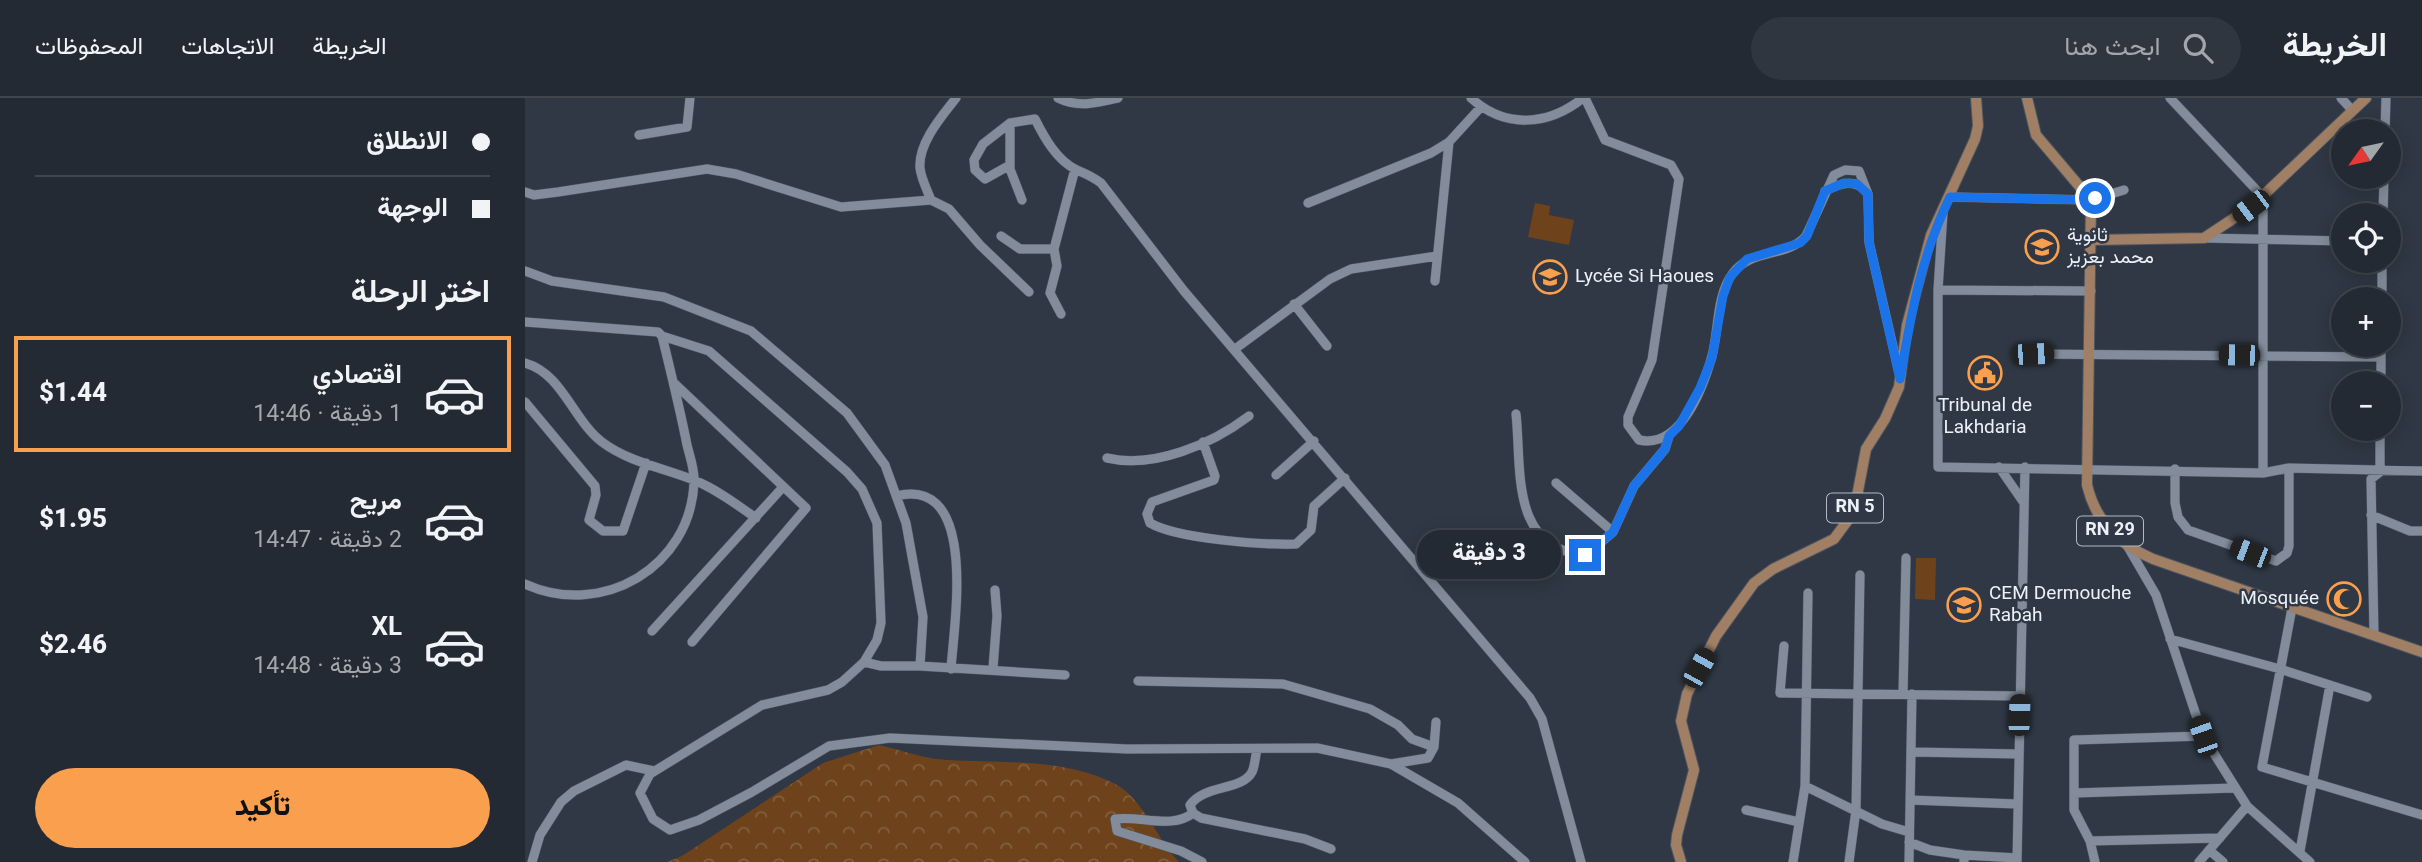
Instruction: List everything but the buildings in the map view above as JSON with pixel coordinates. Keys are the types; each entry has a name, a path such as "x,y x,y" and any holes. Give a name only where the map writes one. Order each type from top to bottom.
{"main road":[{"name":"RN 5","path":"1681,862 1676,845 1677,835 1694,770 1681,721 1687,694 1716,636 1755,583 1773,569 1834,539 1854,512 1866,449 1885,419 1900,379 1917,283 1931,235 1975,139 1978,126 1976,98"},
{"path":"2027,98 2036,135 2091,200"},
{"path":"2091,240 2204,238 2263,197 2367,98"},
{"name":"RN 29","path":"2091,200 2087,467 2089,493 2099,517 2128,547 2153,559 2422,652"}],"street":[{"path":"639,135 687,127 690,98"},
{"path":"931,200 920,162 939,120 956,98"},
{"path":"1058,98 1075,104 1093,104 1118,98"},
{"path":"1471,98 1481,107 1513,121 1533,121 1556,114 1584,98 1605,140 1671,164 1679,179 1652,360 1628,416 1628,425 1639,440 1649,442 1669,436"},
{"path":"2170,98 2263,197 2263,472"},
{"path":"2341,98 2353,110"},
{"path":"2385,119 2386,98"},
{"path":"1308,203 1408,164 1449,142 1481,107"},
{"path":"1010,165 985,179 975,170 974,160 983,144 1010,123 1035,119 1045,138 1075,169 1091,175 1101,183 1184,290 1530,698 1542,719 1581,862"},
{"path":"1010,123 1010,165 1021,200"},
{"path":"1435,281 1449,142"},
{"path":"525,192 534,195 558,192 707,169 736,174 841,207 931,200 949,209 980,245 1029,292"},
{"path":"1061,314 1050,293 1058,266 1053,249 1075,169"},
{"path":"1516,414 1521,496 1530,522 1546,540 1571,554 1585,555 1613,532 1634,486 1665,449 1669,436 1686,414 1708,368 1723,296 1730,277 1747,259 1800,243 1807,236 1834,175 1845,170 1859,171 1868,194 1869,242 1900,379"},
{"path":"1825,191 1844,183 1857,184 1868,194"},
{"path":"1950,197 2091,200 2124,190"},
{"path":"1944,210 1938,290 1935,462 1941,468 2087,467 2263,472 2289,468 2422,471"},
{"path":"1001,236 1020,249 1053,249"},
{"path":"2204,238 2331,241"},
{"path":"1234,349 1329,279 1351,270 1437,256"},
{"path":"525,271 552,281 664,297 751,331 847,413 885,465 906,523 923,617 920,666"},
{"path":"1938,290 2091,291"},
{"path":"1293,304 1327,346"},
{"path":"525,322 651,330 662,337 709,351 847,472 862,489 877,523 881,623 877,640 864,662 842,682 828,690 762,705 654,771 640,793 653,819 670,830 699,820 829,746 890,738 1127,749 1317,748 1391,764 1458,803 1525,862"},
{"path":"525,584 542,592 576,594 608,591 631,585 672,548 687,521 695,481 662,337"},
{"path":"2033,354 2089,352 2381,358 2381,371"},
{"path":"525,363 540,367 582,422 603,444 711,487 756,518"},
{"path":"674,383 806,508 692,642"},
{"path":"525,402 596,486 589,520 603,531 623,531 646,463"},
{"path":"1107,458 1141,460 1203,442 1224,435 1249,416"},
{"path":"1276,475 1314,441"},
{"path":"2374,635 2371,480 2380,472 2380,441"},
{"path":"1203,442 1214,480 1152,502 1147,514 1150,523 1164,529 1195,535 1296,544 1311,530 1314,506 1345,478"},
{"path":"1999,467 2024,504"},
{"path":"1805,786 1930,850 1964,858 2017,860 2025,467"},
{"path":"2175,469 2175,503 2178,517 2188,530 2276,561 2287,553 2289,547 2289,468"},
{"path":"1556,483 1613,532"},
{"path":"652,631 783,487"},
{"path":"896,496 920,493 932,499 947,516 957,585 951,669"},
{"path":"2371,515 2397,526 2422,531"},
{"path":"2128,547 2155,595 2203,736 2247,806 2310,862"},
{"path":"1906,558 1908,694 1912,752 1909,862"},
{"path":"1849,862 1856,810 1860,575"},
{"path":"993,668 997,616 995,590"},
{"path":"1793,862 1805,786 1808,593"},
{"path":"2293,608 2262,767 2422,816"},
{"path":"2169,639 2280,669 2367,697"},
{"path":"1784,646 1780,692 2020,696"},
{"path":"864,662 881,666 993,668 1065,675"},
{"path":"1137,681 1283,684 1370,709 1398,725 1412,739 1434,747"},
{"path":"2300,851 2310,781 2330,685"},
{"path":"1391,764 1428,758 1434,747 1436,722"},
{"path":"2095,862 2090,841 2074,810 2074,740 2203,736"},
{"path":"1257,750 1252,773 1243,782 1197,795 1190,805 1192,813 1201,818 1305,839 1331,849"},
{"path":"1912,752 2018,754"},
{"path":"532,862 540,835 561,802 574,791 627,765 654,771"},
{"path":"2074,793 2234,788"},
{"path":"1910,800 2017,804"},
{"path":"2199,862 2247,806"},
{"path":"1746,810 1800,822"},
{"path":"1192,813 1186,819 1170,821 1124,817 1115,819 1114,823 1117,831 1181,851 1202,862"},
{"path":"2090,841 2220,838"},
{"path":"2209,850 2223,862"}],"green space":[{"path":"1535,203 1550,206 1549,215 1574,220 1569,245 1528,237"},
{"path":"2025,238 2058,239 2058,256 2025,254"},
{"path":"1916,558 1936,558 1935,600 1915,599"},
{"path":"879,745 939,759 1032,763 1096,776 1125,790 1142,809 1179,862 667,862 682,856 823,763"}],"place":[{"name":"ثانوية محمد بعزيز","path":"2042,247"},
{"name":"Lycée Si Haoues","path":"1550,277"},
{"name":"Tribunal de Lakhdaria","path":"1985,373"},
{"name":"Mosquée","path":"2344,599"},
{"name":"CEM Dermouche Rabah","path":"1964,605"}],"route":[{"path":"1585,555 1613,532 1634,486 1665,449 1669,436 1679,426 1700,388 1712,358 1723,296 1730,277 1739,265 1754,255 1800,243 1807,236 1825,191 1844,183 1857,184 1868,194 1869,242 1900,379 1907,326 1917,283 1931,235 1950,197 2095,198"}]}
